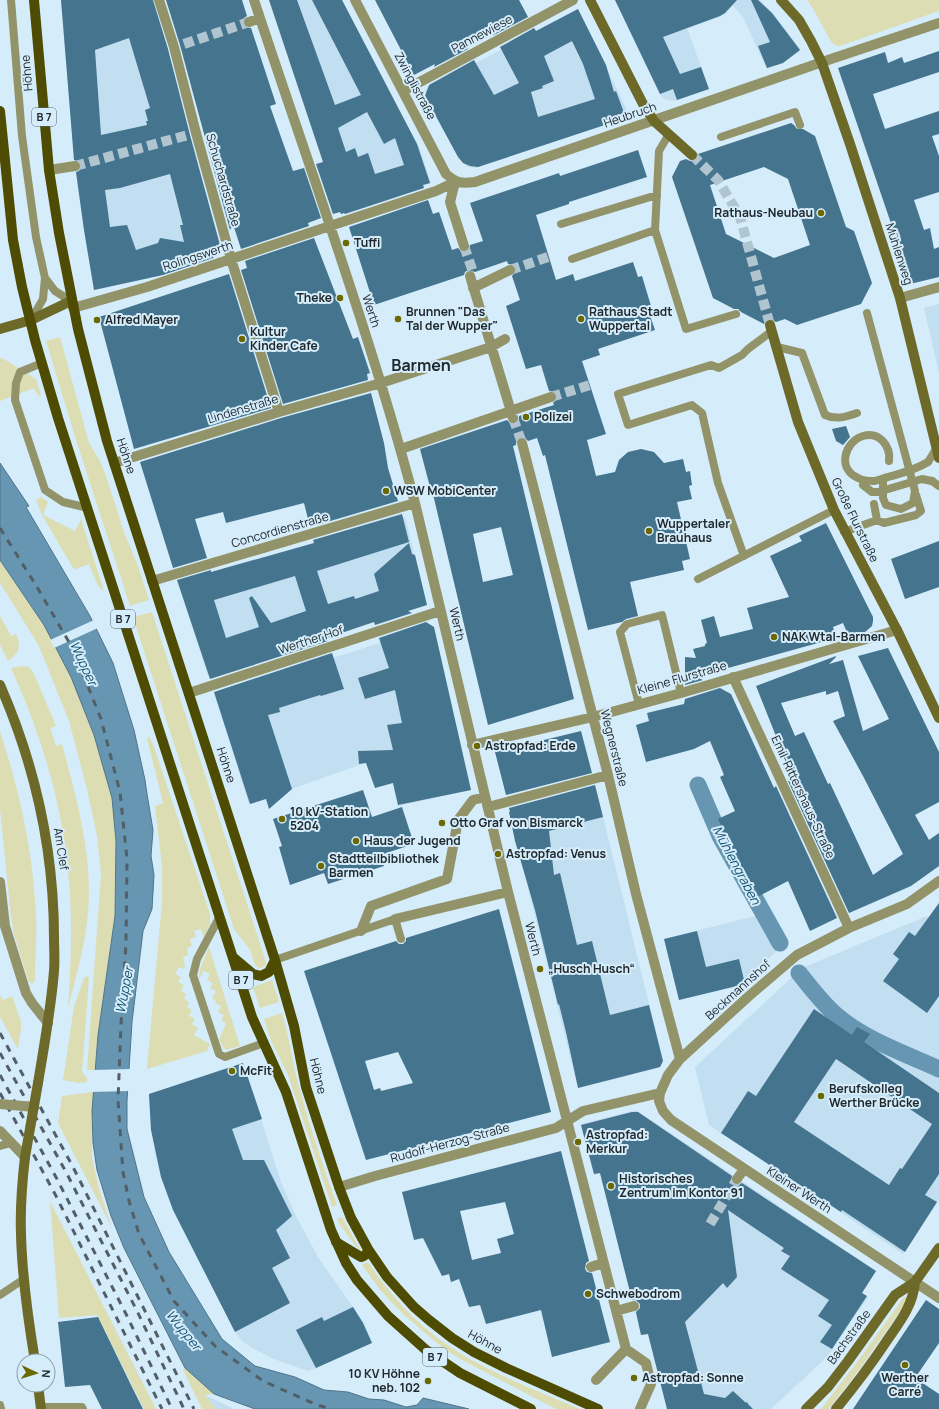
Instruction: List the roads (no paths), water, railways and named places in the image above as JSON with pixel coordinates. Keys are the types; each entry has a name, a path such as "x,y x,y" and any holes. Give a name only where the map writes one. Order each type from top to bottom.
{"main road":[{"name":"Höhne","path":"34,0 49,170 72,304 105,434 275,960 294,1026 306,1087 339,1187 351,1218 368,1249 387,1277 404,1297 424,1316 452,1338 490,1361 598,1409"},
{"path":"590,0 643,104 654,121 692,155"},
{"name":"Mühlenweg","path":"781,0 799,20 812,41 822,63 900,298 938,453"},
{"name":"B 7","path":"0,111 13,240 22,287 42,363 252,1017 286,1092 320,1198 336,1242 346,1263 357,1280 388,1316 412,1338 460,1373 532,1409"},
{"name":"Rolingswerth","path":"0,330 72,304"},
{"name":"Große Flurstraße","path":"771,328 798,422 834,510 844,532 896,630 939,718"},
{"name":"Am Clef","path":"0,685 7,700 36,788 46,834 52,882 54,920 54,971 48,1023 25,1157 21,1191 21,1234 24,1279 34,1353"},
{"path":"234,958 253,974 261,976 268,972 275,960"},
{"path":"336,1242 361,1256 367,1254 368,1249"},
{"name":"Bachstraße","path":"806,1409 828,1387 895,1295 915,1282 939,1248"},
{"name":"Bachstraße","path":"836,1409 861,1378 908,1309 914,1294 915,1282"},
{"path":"39,1393 41,1408"}],"street":[{"name":"Schuchardstraße","path":"158,0 174,47 192,134 279,412"},
{"name":"Werth","path":"254,0 330,226 401,449 508,892 566,1122 626,1349"},
{"name":"Zwinglistraße","path":"355,0 446,174 455,182"},
{"name":"Pannewiese","path":"403,91 573,0"},
{"path":"249,22 260,18"},
{"name":"Heubruch","path":"330,226 436,191 455,182 462,184 475,182 939,23"},
{"path":"174,47 184,44"},
{"path":"49,170 75,166"},
{"path":"455,182 450,202 464,246"},
{"name":"Rolingswerth","path":"72,304 147,286 330,226"},
{"path":"474,288 510,270"},
{"path":"470,276 513,418"},
{"path":"900,298 939,287"},
{"name":"Lindenstraße","path":"114,463 178,440 194,438 381,383 491,347 505,339"},
{"path":"401,449 551,397"},
{"name":"Wegnerstraße","path":"522,443 572,642 608,775 636,894 680,1060"},
{"name":"Concordienstraße","path":"152,581 415,503"},
{"name":"Werther Hof","path":"189,693 440,611"},
{"name":"Kleine Flurstraße","path":"472,745 681,693 896,630"},
{"name":"Emil-Rittershaus-Straße","path":"733,677 850,928"},
{"path":"361,931 371,906 447,879 458,820 473,800 487,802 608,775"},
{"name":"Beckmannshof","path":"660,1093 668,1075 680,1060 749,996 797,955 850,928 907,904 939,881"},
{"path":"0,882 5,926 26,993 48,1023"},
{"path":"395,919 508,892"},
{"path":"566,1122 583,1111 660,1093"},
{"name":"Kleiner Werth","path":"660,1093 659,1101 663,1110 671,1120 939,1298"},
{"path":"0,1104 34,1107"},
{"name":"Rudolf-Herzog-Straße","path":"339,1187 375,1176 539,1133 556,1128 566,1122"},
{"path":"0,1131 25,1157"},
{"path":"737,1179 744,1169"},
{"path":"591,1267 603,1263"},
{"path":"616,1311 634,1306"},
{"path":"596,1380 626,1349 646,1363 651,1384 640,1409"}],"lane":[{"path":"11,0 22,136 36,237 45,278 43,299 31,320"},
{"path":"721,137 795,112 800,125"},
{"path":"669,134 659,151 655,230 686,329 736,314"},
{"path":"561,224 657,195"},
{"path":"572,259 655,230"},
{"path":"45,278 55,291 72,304"},
{"path":"844,532 878,520 884,523 916,515 920,511 867,313"},
{"path":"744,556 718,483 702,413 692,405 628,425 618,394 711,364 719,368 742,355 771,328"},
{"path":"777,347 802,353 825,415 831,418 843,418 857,413"},
{"path":"42,363 20,372 16,383 15,400 45,490 63,502 88,508"},
{"path":"889,461 890,454 886,444 881,439 873,436 865,436 852,442 845,454 847,470 857,478 873,481 918,468 938,453"},
{"path":"863,485 872,492 878,492 922,479 935,483"},
{"path":"883,480 883,498 886,505 901,509 913,503 915,491"},
{"path":"874,504 878,520"},
{"path":"698,579 834,510"},
{"path":"639,704 620,632 627,624 662,615 681,693"},
{"path":"220,916 197,959 193,975 219,1054 225,1057 264,1043"},
{"path":"275,960 395,919 401,939"},
{"path":"0,1146 11,1143"},
{"path":"0,1295 24,1279"},
{"path":"41,1408 66,1406 83,1409"}],"water":[{"name":"Wupper","path":"0,463 29,506 26,507 90,616 113,663 134,730 145,780 153,830 151,856 154,875 152,909 143,931 132,1022 127,1101 127,1129 144,1197 169,1252 222,1339 255,1366 295,1377 324,1390 348,1392 369,1399 384,1400 406,1407 417,1405 423,1398 469,1409 255,1409 214,1394 185,1368 124,1248 111,1216 97,1170 93,1143 92,1111 98,1035 115,916 116,841 112,798 94,735 71,677 44,625 0,560"}],"waterway":[{"name":"Mühlengraben","path":"698,785 720,836 780,943"},
{"name":"Mühlengraben","path":"799,973 826,1005 847,1024 872,1039 939,1069"}],"tunnel":[{"path":"184,44 249,22"},
{"path":"75,166 188,135"},
{"path":"692,155 718,180 740,217 770,325"},
{"path":"464,246 473,272 470,276"},
{"path":"510,270 548,257"},
{"path":"551,397 590,385"},
{"path":"513,418 522,443"},
{"path":"710,1224 737,1179"}],"railway":[{"path":"0,528 37,587 73,649 101,719 120,792 127,859 126,942 118,1100 123,1172 129,1201 139,1234 174,1301 215,1346 263,1381 317,1405 332,1409"},
{"path":"0,1033 73,1167 194,1409"},
{"path":"0,1053 66,1172 137,1311 184,1409"},
{"path":"0,1075 57,1179 126,1314 172,1409"},
{"path":"0,1093 55,1194 162,1409"}],"place":[{"name":"Rathaus-Neubau","path":"821,213"},
{"name":"Tuffi","path":"346,243"},
{"name":"Theke","path":"340,298"},
{"name":"Brunnen \"Das Tal der Wupper\"","path":"398,319"},
{"name":"Rathaus Stadt Wuppertal","path":"581,319"},
{"name":"Alfred Mayer","path":"97,320"},
{"name":"Kultur Kinder Cafe","path":"242,339"},
{"name":"Polizei","path":"526,417"},
{"name":"WSW MobiCenter","path":"386,491"},
{"name":"Wuppertaler Brauhaus","path":"649,531"},
{"name":"NAK Wtal-Barmen","path":"774,637"},
{"name":"Astropfad: Erde","path":"477,746"},
{"name":"10 kV-Station 5204","path":"282,819"},
{"name":"Otto Graf von Bismarck","path":"442,823"},
{"name":"Haus der Jugend","path":"356,841"},
{"name":"Astropfad: Venus","path":"498,854"},
{"name":"Stadtteilbibliothek Barmen","path":"321,866"},
{"name":"„Husch Husch“","path":"540,969"},
{"name":"McFit","path":"232,1071"},
{"name":"Berufskolleg Werther Brücke","path":"821,1096"},
{"name":"Astropfad: Merkur","path":"578,1142"},
{"name":"Historisches Zentrum im Kontor 91","path":"611,1186"},
{"name":"Schwebodrom","path":"588,1294"},
{"name":"Werther Carré","path":"905,1365"},
{"name":"Astropfad: Sonne","path":"634,1378"},
{"name":"10 KV Höhne neb. 102","path":"428,1381"}],"district":[{"name":"Barmen","path":"421,365"}]}
